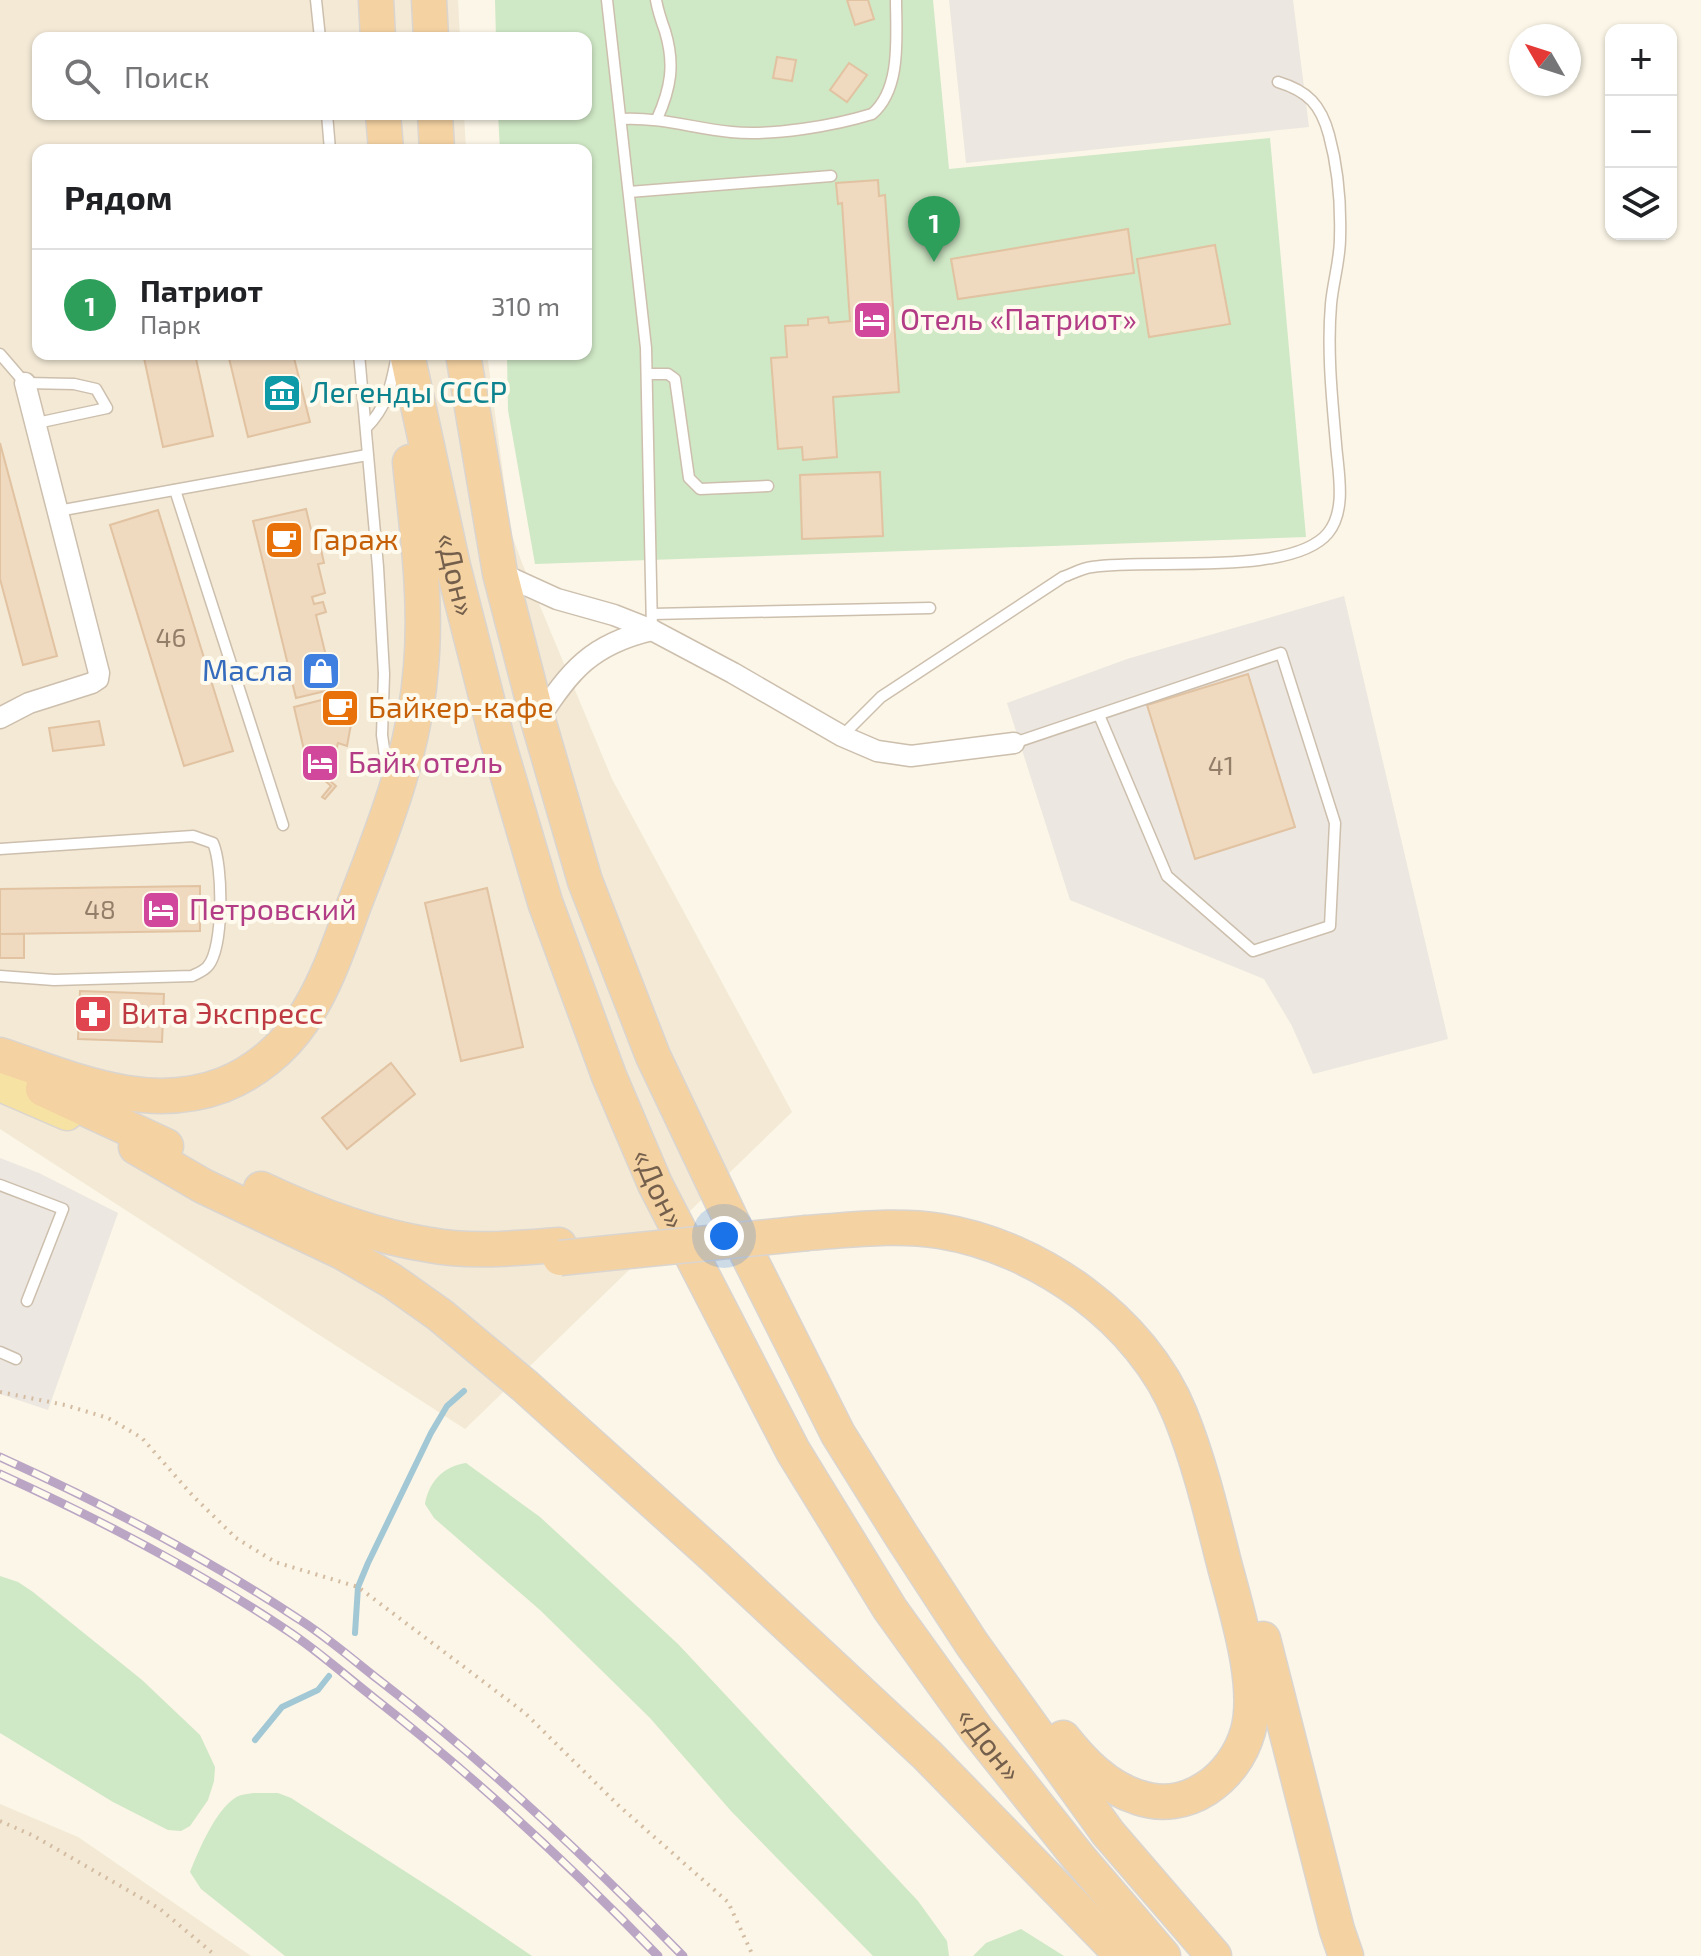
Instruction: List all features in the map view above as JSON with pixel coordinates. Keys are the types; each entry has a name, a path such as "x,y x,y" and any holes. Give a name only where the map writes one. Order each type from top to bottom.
{"highway":[{"path":"376,0 378,32"},
{"path":"429,0 431,32"},
{"path":"384,120 386,144"},
{"path":"435,120 437,144"},
{"path":"0,1055 107,1090 132,1095 165,1096 197,1092 245,1074 278,1048 311,1007 331,967 393,799 414,728 422,666 421,569 403,403 402,360"},
{"name":"«Дон»","path":"403,360 497,739 545,902 609,1076 655,1184 793,1451 890,1609 977,1730 1079,1858 1163,1956"},
{"name":"«Дон»","path":"464,360 500,573 538,720 585,881 660,1070 838,1434 972,1644 1108,1833 1214,1956"},
{"path":"0,1071 274,1195 356,1227 431,1246 560,1252"},
{"path":"136,1147 352,1238 429,1260 475,1263 913,1212 977,1223 1016,1237 1067,1263 1120,1303 1153,1337 1182,1379 1212,1454 1232,1518 1346,1956"},
{"path":"136,1147 203,1186 342,1252 392,1281 440,1315 525,1386 761,1599 927,1755 1123,1956"},
{"path":"806,1226 940,1231 977,1240 1034,1262 1060,1277 1110,1316 1141,1349 1180,1412 1215,1524 1244,1641 1252,1695 1248,1730 1234,1763 1214,1784 1195,1796 1161,1802 1138,1798 1086,1766 995,1656 972,1644"}],"main road":[{"path":"0,1085 136,1147"}],"street":[{"path":"0,718 29,703 86,686 98,679 97,660 25,383"},
{"path":"500,573 557,599 652,622 842,736 877,751 911,756 1014,743"},
{"path":"538,720 564,682 593,653 652,622"}],"lane":[{"path":"316,0 319,32"},
{"path":"607,0 647,374 652,622 930,608"},
{"path":"656,0 671,56 672,73 657,119"},
{"path":"621,119 657,119 733,132 798,128 872,114 881,107 891,82 896,0"},
{"path":"842,736 881,697 1063,577 1089,567 1267,561 1295,555 1329,532 1340,496 1331,361 1331,305 1341,240 1338,186 1329,135 1319,108 1299,88 1278,82"},
{"path":"328,120 330,144"},
{"path":"629,192 831,176"},
{"path":"0,354 25,383 37,423 107,408 96,389 74,384 25,383"},
{"path":"360,360 383,642 382,735 393,799"},
{"path":"366,428 383,407 400,360"},
{"path":"647,374 668,374 675,379 689,478 700,489 768,486"},
{"path":"58,511 367,455"},
{"path":"175,490 283,825"},
{"path":"1014,743 1281,653 1335,823 1330,926 1253,951 1167,876 1099,715"},
{"path":"0,849 193,836 213,843 218,854 221,884 214,953 210,964 192,976 54,980 0,976"},
{"path":"0,1185 63,1209 27,1301"},
{"path":"0,1352 16,1359"}],"path":[{"path":"0,1392 65,1405 108,1418 142,1438 193,1496 236,1538 275,1562 358,1587 525,1713 618,1805 728,1902 753,1956"},
{"path":"0,1821 34,1836 160,1909 216,1956"}],"shaded area":[{"path":"0,0 458,0 460,32 32,32 32,120 464,120 466,144 32,144 32,360 488,360 511,533 522,563 612,779 792,1112 465,1429 0,1129"},
{"path":"949,0 1293,0 1309,127 966,163"},
{"path":"1344,596 1448,1039 1313,1074 1292,1026 1264,979 1070,900 1007,703 1127,659"},
{"path":"0,1158 39,1173 118,1213 48,1410 0,1394"},
{"path":"0,1804 78,1837 251,1956 0,1956"}],"green space":[{"path":"495,0 933,0 949,169 1270,138 1306,537 535,564 508,410 507,360 592,360 592,144 500,144 498,120 592,120 592,32 496,32"},
{"path":"466,1463 540,1517 678,1644 918,1901 947,1941 949,1956 873,1956 731,1811 650,1718 540,1610 434,1518 425,1504 430,1488 444,1471"},
{"path":"0,1576 18,1582 33,1592 142,1680 200,1735 215,1767 214,1781 208,1800 190,1826 181,1831 168,1830 113,1802 0,1733"},
{"path":"278,1793 291,1798 532,1956 285,1956 201,1889 190,1872 221,1812 237,1797"},
{"path":"1021,1929 1064,1956 973,1956 986,1943"}],"building":[{"path":"847,0 868,0 874,19 855,25"},
{"path":"777,57 796,60 792,81 773,78"},
{"path":"849,63 867,75 847,102 830,90"},
{"name":"Отель «Патриот»","path":"878,180 879,196 885,195 899,392 833,397 837,457 803,460 802,447 778,449 771,358 787,357 785,326 808,325 808,319 828,317 829,323 850,321 842,203 838,204 836,183"},
{"path":"1128,229 1134,273 958,299 951,259"},
{"path":"1215,245 1230,324 1149,337 1137,259"},
{"path":"144,360 196,360 213,436 163,447"},
{"path":"229,360 294,360 310,422 248,437"},
{"path":"0,443 57,656 23,665 0,579"},
{"path":"880,472 883,536 802,539 800,475"},
{"path":"306,509 314,542 319,540 324,563 318,564 325,593 312,597 314,604 323,602 326,612 316,615 334,689 296,698 253,521"},
{"path":"158,510 233,751 184,766 110,525"},
{"path":"1248,674 1295,827 1195,859 1147,705"},
{"name":"Байк отель","path":"345,694 352,719 347,746 338,743 328,779 336,786 325,799 322,797 331,786 323,779 311,780 294,707"},
{"path":"99,721 104,745 53,751 49,728"},
{"path":"200,886 200,931 0,934 0,889"},
{"path":"487,888 523,1047 461,1061 425,903"},
{"path":"0,934 24,934 24,958 0,958"},
{"path":"80,991 164,994 162,1042 78,1039"},
{"path":"391,1063 415,1094 347,1149 322,1118"}],"waterway":[{"path":"355,1633 358,1587 368,1563 431,1433 447,1406 464,1391"},
{"path":"255,1740 282,1707 318,1690 329,1676"}],"railway":[{"path":"0,1457 189,1552 318,1632 498,1778 683,1956"},
{"path":"0,1474 147,1546 219,1587 321,1655 485,1790 658,1956"}],"place":[{"name":"Патриот","path":"934,262"},
{"name":"Отель «Патриот»","path":"872,320"},
{"name":"Легенды СССР","path":"282,393"},
{"name":"Гараж","path":"284,540"},
{"name":"Масла","path":"321,671"},
{"name":"Байкер-кафе","path":"340,708"},
{"name":"Байк отель","path":"320,763"},
{"name":"Петровский","path":"161,910"},
{"name":"Вита Экспресс","path":"93,1014"}]}
